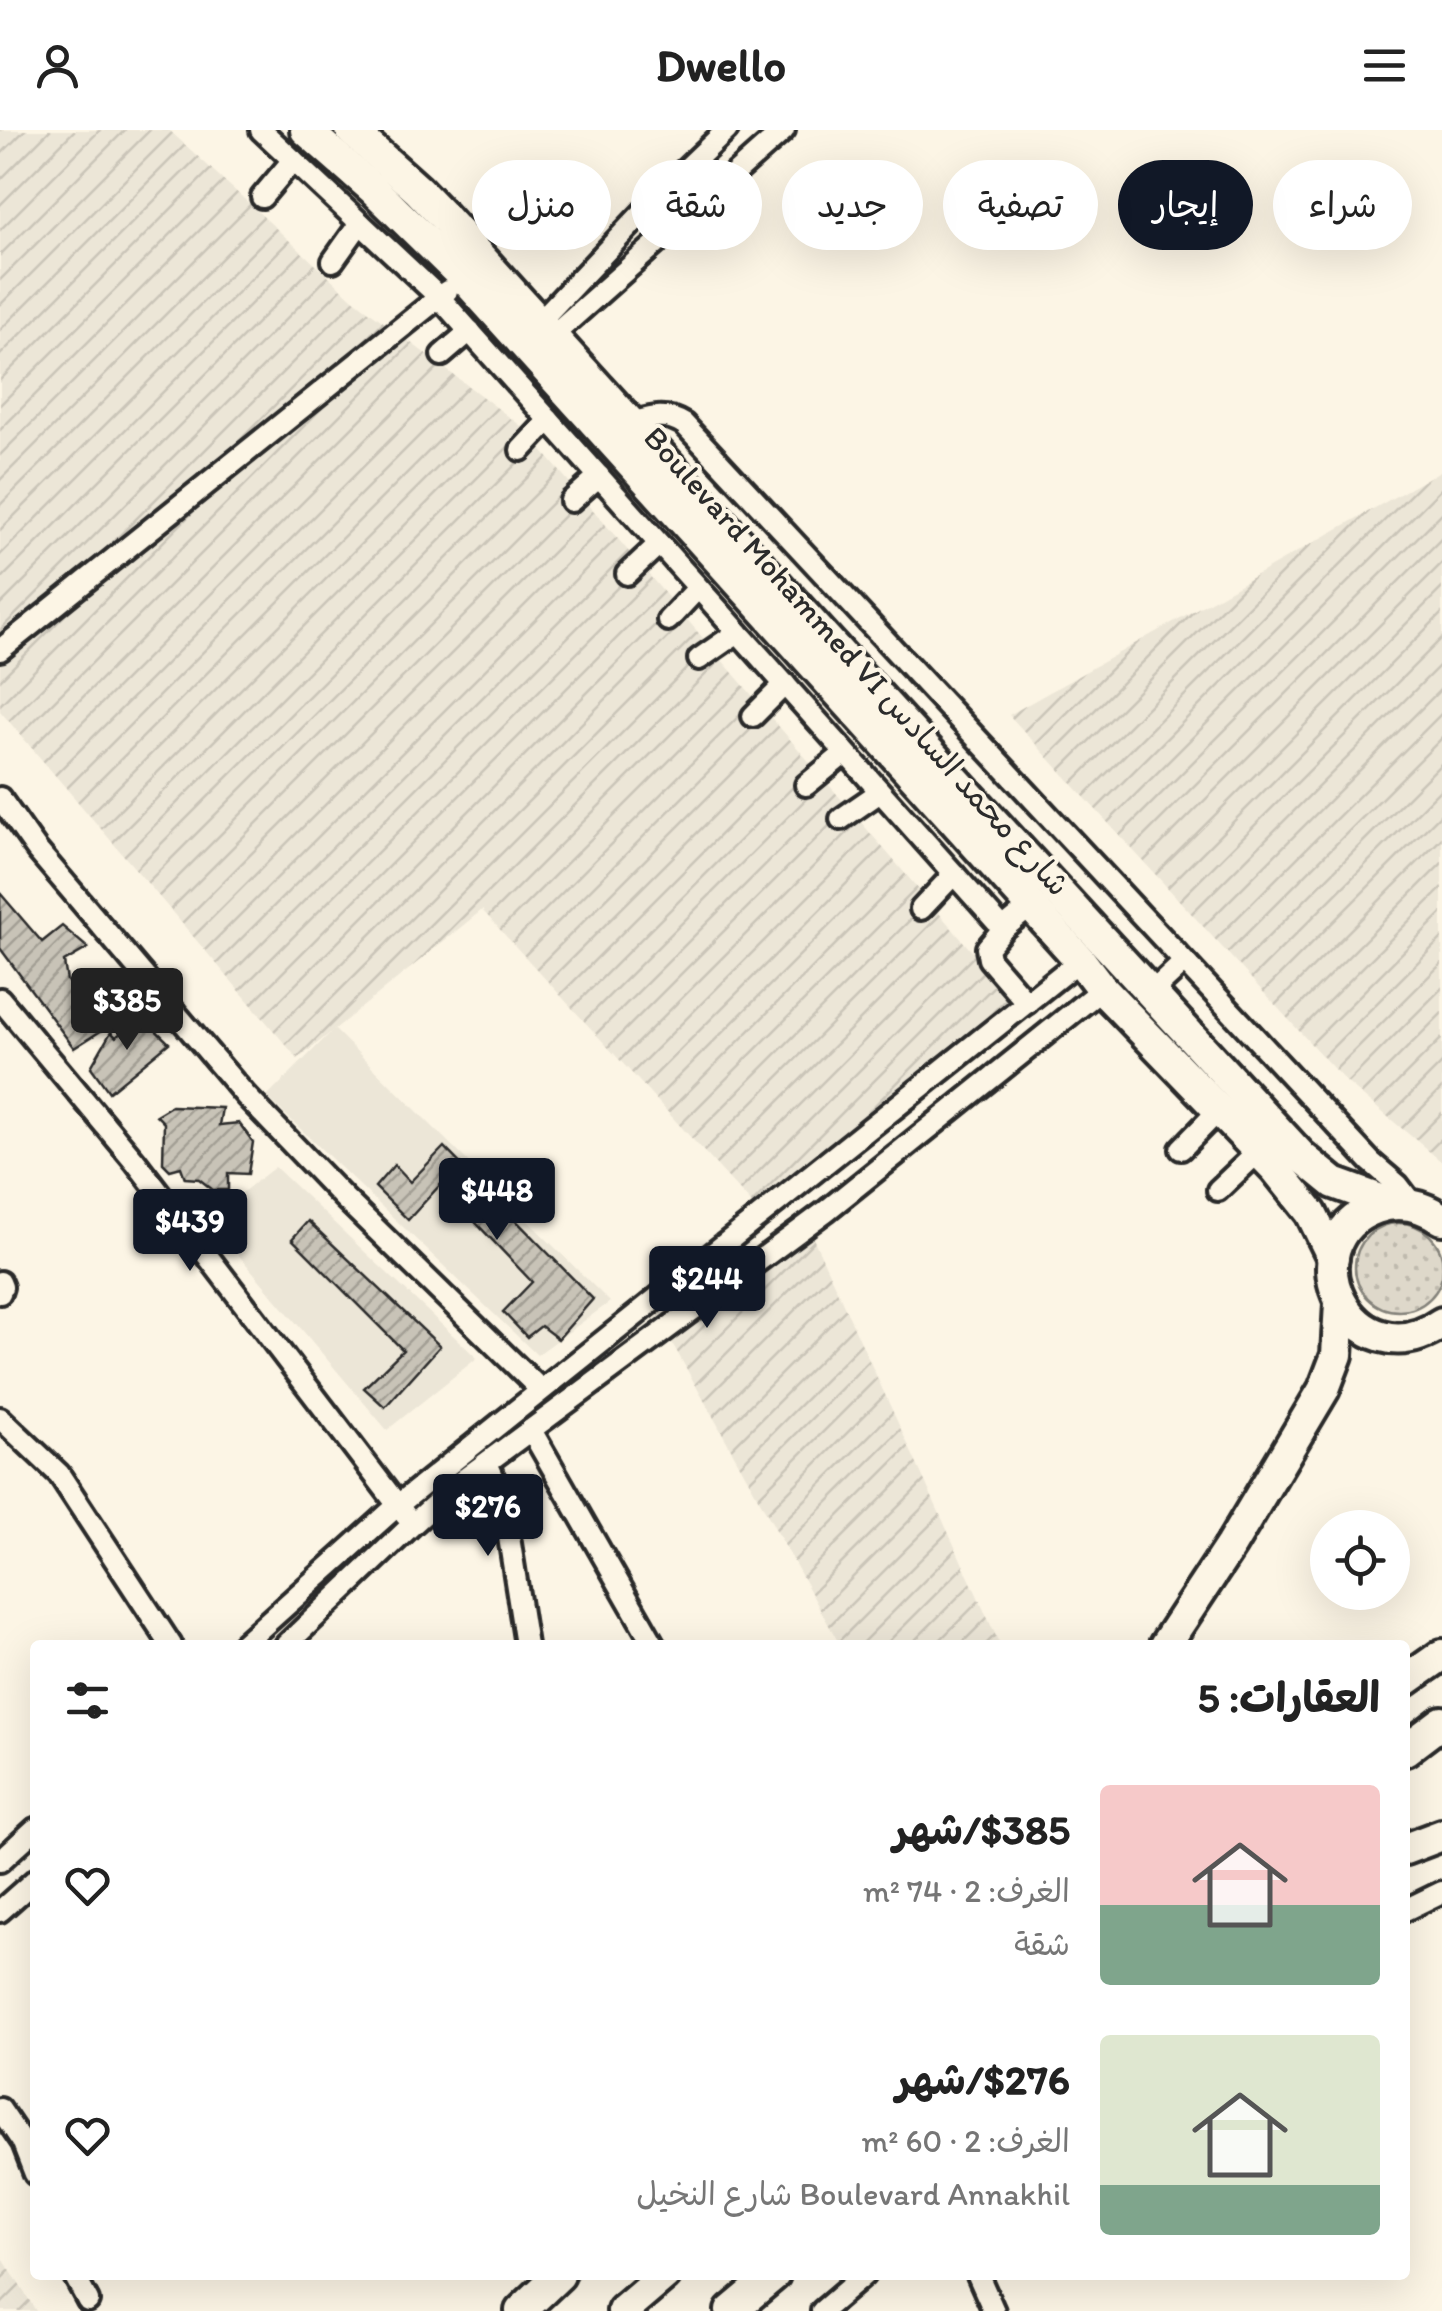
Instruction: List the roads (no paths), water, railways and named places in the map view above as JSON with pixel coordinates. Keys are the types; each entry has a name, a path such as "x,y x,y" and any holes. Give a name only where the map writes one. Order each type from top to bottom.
{"highway":[{"name":"Boulevard Mohammed VI شارع محمد السادس","path":"306,130 464,278 1102,989 1275,1168 1310,1214 1333,1258 1332,1276 1340,1303 1337,1355 1324,1388 1231,1546 1168,1640"},
{"name":"Boulevard Mohammed VI شارع محمد السادس","path":"351,130 418,190 1301,1156 1320,1174 1346,1189 1442,1219"},
{"path":"1333,1258 1354,1222 1368,1212 1403,1205"},
{"path":"1340,1303 1368,1331 1442,1345"},
{"path":"1407,1338 1442,1322"},
{"path":"1410,1678 1442,1655"},
{"path":"1410,1746 1442,1722"},
{"path":"1410,1847 1442,1835"},
{"path":"522,2311 554,2280"},
{"path":"623,2311 659,2280"},
{"path":"731,2311 768,2280"}],"street":[{"path":"261,130 470,331 1004,929"},
{"path":"545,329 663,191 727,130"},
{"path":"545,329 784,130"},
{"path":"262,197 293,160"},
{"path":"334,261 360,223"},
{"path":"0,650 464,278"},
{"path":"442,356 470,331"},
{"path":"631,423 659,415 684,424 1371,1162 1398,1185 1403,1205"},
{"path":"521,450 548,420"},
{"path":"571,501 599,476"},
{"path":"627,574 660,544"},
{"path":"668,620 698,588"},
{"path":"699,660 738,632"},
{"path":"752,716 784,684"},
{"path":"806,784 845,752"},
{"path":"841,820 880,792"},
{"path":"0,798 36,850 246,1096 358,1212 541,1390"},
{"path":"921,909 954,874"},
{"path":"1027,1003 990,959 988,948 1031,906"},
{"path":"248,1640 398,1505 1080,960"},
{"path":"1150,992 1184,962"},
{"path":"291,1640 459,1483 826,1211 1102,989"},
{"path":"0,998 8,1026 134,1161 412,1524"},
{"path":"1181,1149 1219,1110"},
{"path":"1218,1190 1258,1151"},
{"path":"0,1282 0,1292"},
{"path":"0,1418 59,1474 168,1640"},
{"path":"531,1430 651,1640"},
{"path":"487,1462 504,1499 525,1640"},
{"path":"4,1851 30,1833"},
{"path":"0,1912 30,1885"},
{"path":"1410,1908 1442,1892"},
{"path":"0,2109 30,2162"},
{"path":"77,2280 88,2300"},
{"path":"822,2311 858,2280"},
{"path":"980,2280 994,2311"}]}
